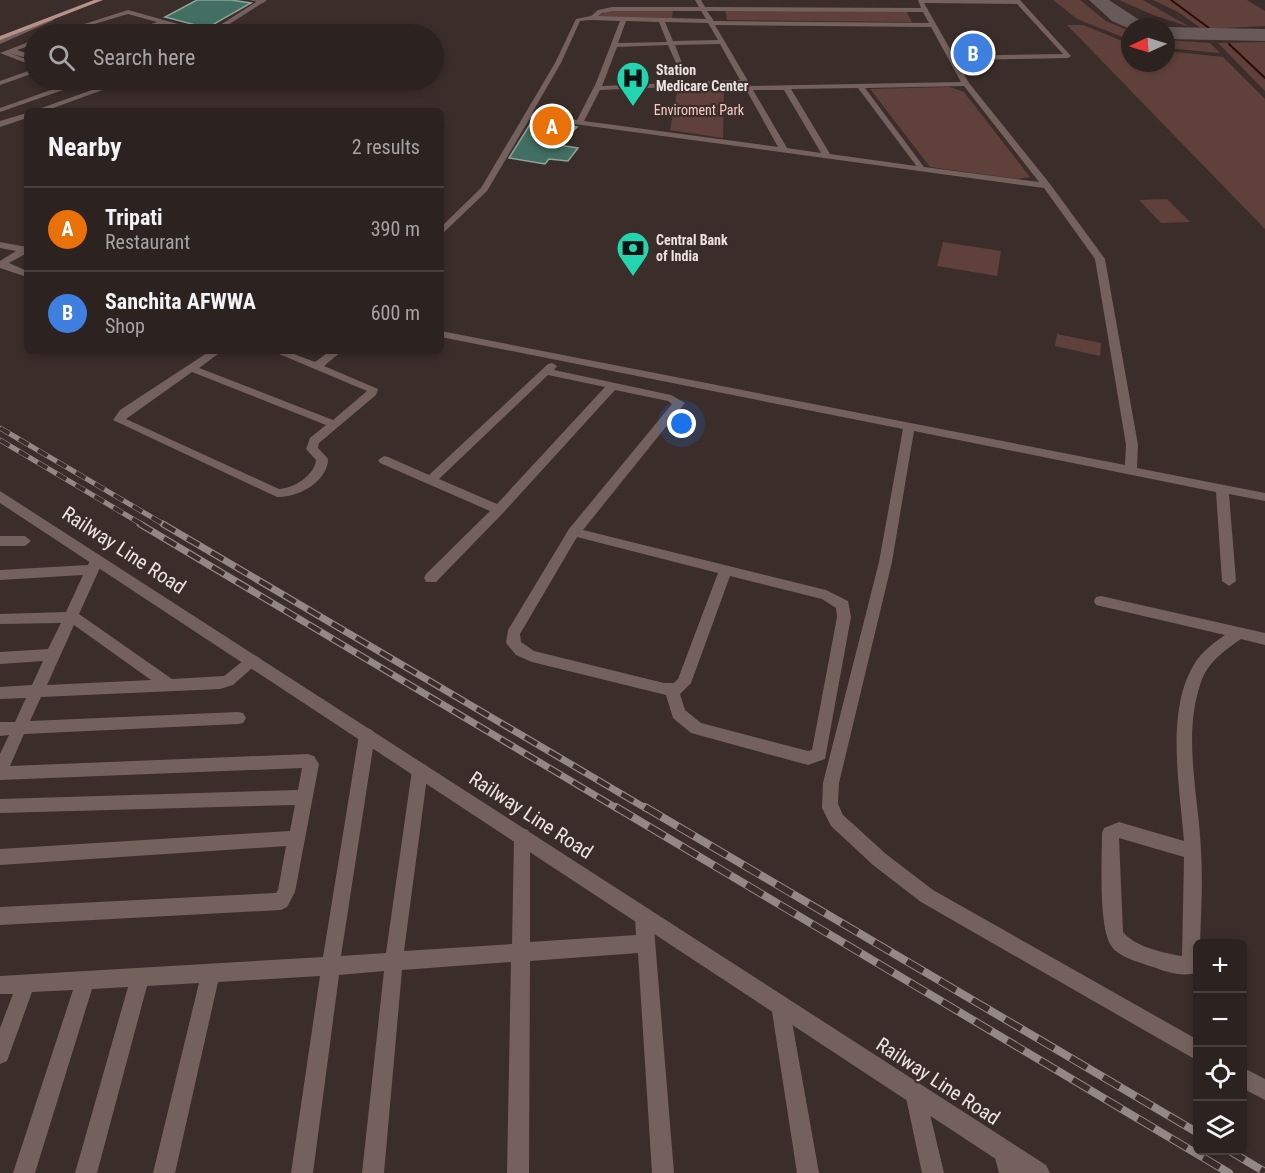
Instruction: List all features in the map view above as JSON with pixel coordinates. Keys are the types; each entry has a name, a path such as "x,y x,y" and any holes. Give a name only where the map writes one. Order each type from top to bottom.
{"main road":[{"path":"32,24 87,0"},
{"path":"34,24 100,0"},
{"path":"0,36 24,27"}],"street":[{"path":"252,0 263,1"},
{"path":"698,0 706,10 745,82 751,88 784,150"},
{"path":"768,0 770,9"},
{"path":"951,58 1068,56 1018,1 920,0 932,25 951,58 966,84 1047,186 1097,254 1105,275 1132,445 1131,469"},
{"path":"226,24 263,1"},
{"path":"444,229 484,189 558,63 577,22 593,18 609,9 925,10"},
{"path":"89,24 128,12 174,24"},
{"path":"29,24 51,15"},
{"path":"34,24 60,15"},
{"path":"593,18 932,25"},
{"path":"580,122 596,92 624,19"},
{"path":"661,20 679,63"},
{"path":"155,24 164,21"},
{"path":"0,36 24,26"},
{"path":"0,36 24,28"},
{"path":"613,45 722,42"},
{"path":"0,59 24,47"},
{"path":"11,53 24,56"},
{"path":"11,53 24,59"},
{"path":"0,83 24,75"},
{"path":"596,92 745,82"},
{"path":"751,88 966,84"},
{"path":"859,86 921,169"},
{"path":"786,87 826,156"},
{"path":"0,110 57,90"},
{"path":"46,108 98,90"},
{"path":"527,115 1047,186"},
{"path":"0,124 24,116"},
{"path":"0,245 24,250"},
{"path":"1,265 24,251"},
{"path":"1,265 24,273"},
{"path":"444,335 909,429 1131,469 1265,497"},
{"path":"212,354 124,413 119,420 267,489 285,494 301,486 319,470 323,462 311,446 333,424 372,393 373,389 285,354"},
{"path":"317,366 333,354"},
{"path":"431,480 547,372 558,356"},
{"path":"191,368 333,424"},
{"path":"547,372 670,398 679,403 574,532 516,628 513,643 517,649 532,656 672,690 681,688 725,571"},
{"path":"431,578 498,510 612,386"},
{"path":"909,429 904,466 881,576 831,783 832,812 903,880 937,903 1193,1049"},
{"path":"384,460 498,510"},
{"path":"1222,488 1229,581"},
{"name":"Railway Line Road","path":"0,496 94,565 253,661 1038,1173"},
{"path":"574,532 826,595 843,605 844,617 819,754 807,758 696,728 682,718 672,690"},
{"path":"0,541 25,541"},
{"path":"0,574 94,565"},
{"path":"0,916 281,901 286,892 311,764 308,761 0,772 18,728 94,565"},
{"path":"1101,601 1265,639"},
{"path":"0,620 70,616 169,686"},
{"path":"1193,852 1119,830 1110,833 1113,929 1118,941 1129,948 1178,966 1191,966 1193,852 1185,730 1187,699 1192,682 1204,661 1238,633"},
{"path":"0,658 52,655"},
{"path":"0,693 169,686 228,681 253,661"},
{"path":"0,729 238,718"},
{"path":"302,1173 367,735"},
{"path":"373,1173 394,961 420,770"},
{"path":"0,806 305,797"},
{"path":"518,1173 522,836"},
{"path":"0,858 295,838"},
{"path":"644,916 663,1173"},
{"path":"0,985 331,966 519,950 646,943"},
{"path":"164,1173 211,973"},
{"path":"86,1173 140,977"},
{"path":"24,1173 86,980"},
{"path":"0,1054 26,984"},
{"path":"780,1005 808,1173"},
{"path":"1247,1080 1265,1090"},
{"path":"915,1093 933,1173"},
{"path":"1003,1150 1010,1173"}],"green space":[{"path":"1053,0 1080,0 1106,21 1121,27 1121,36 1077,19"},
{"path":"1119,0 1143,0 1174,18 1153,15"},
{"path":"1153,0 1247,0 1265,11 1265,26 1202,29 1178,12"},
{"path":"610,9 673,10 672,18 598,16"},
{"path":"725,9 906,11 912,22 727,20"},
{"path":"1175,18 1190,27 1175,22"},
{"path":"1067,25 1083,25 1121,40 1121,72 1175,72 1175,52 1223,57 1265,99 1265,229"},
{"path":"1175,41 1210,43 1220,53 1175,49"},
{"path":"1265,42 1265,91 1218,43"},
{"name":"Enviroment Park","path":"724,86 723,138 670,130 678,87"},
{"path":"950,87 964,92 1030,177 1018,179 930,167 870,89"},
{"path":"1167,199 1190,222 1161,223 1139,200"},
{"path":"943,242 1001,251 997,276 937,266"},
{"path":"1057,334 1101,343 1100,356 1055,346"}],"building":[{"path":"197,0 231,0 251,3 214,24 192,24 165,17"},
{"path":"532,121 577,127 559,145 578,148 568,161 549,159 545,164 509,158"}],"waterway":[{"path":"1171,0 1209,28"},
{"path":"1229,44 1265,78"}],"taxiway":[{"path":"1098,0 1121,18"},
{"path":"1175,33 1265,35"}],"railway":[{"path":"0,428 165,525"},
{"path":"0,440 143,525"},
{"path":"140,524 618,809"},
{"path":"163,524 647,809"},
{"path":"616,807 1229,1173"},
{"path":"645,807 1193,1130"},
{"path":"1236,1155 1265,1172"}],"place":[{"name":"Sanchita AFWWA","path":"973,53"},
{"name":"Station Medicare Center","path":"633,107"},
{"name":"Tripati","path":"552,126"},
{"name":"Central Bank of India","path":"633,277"}]}
